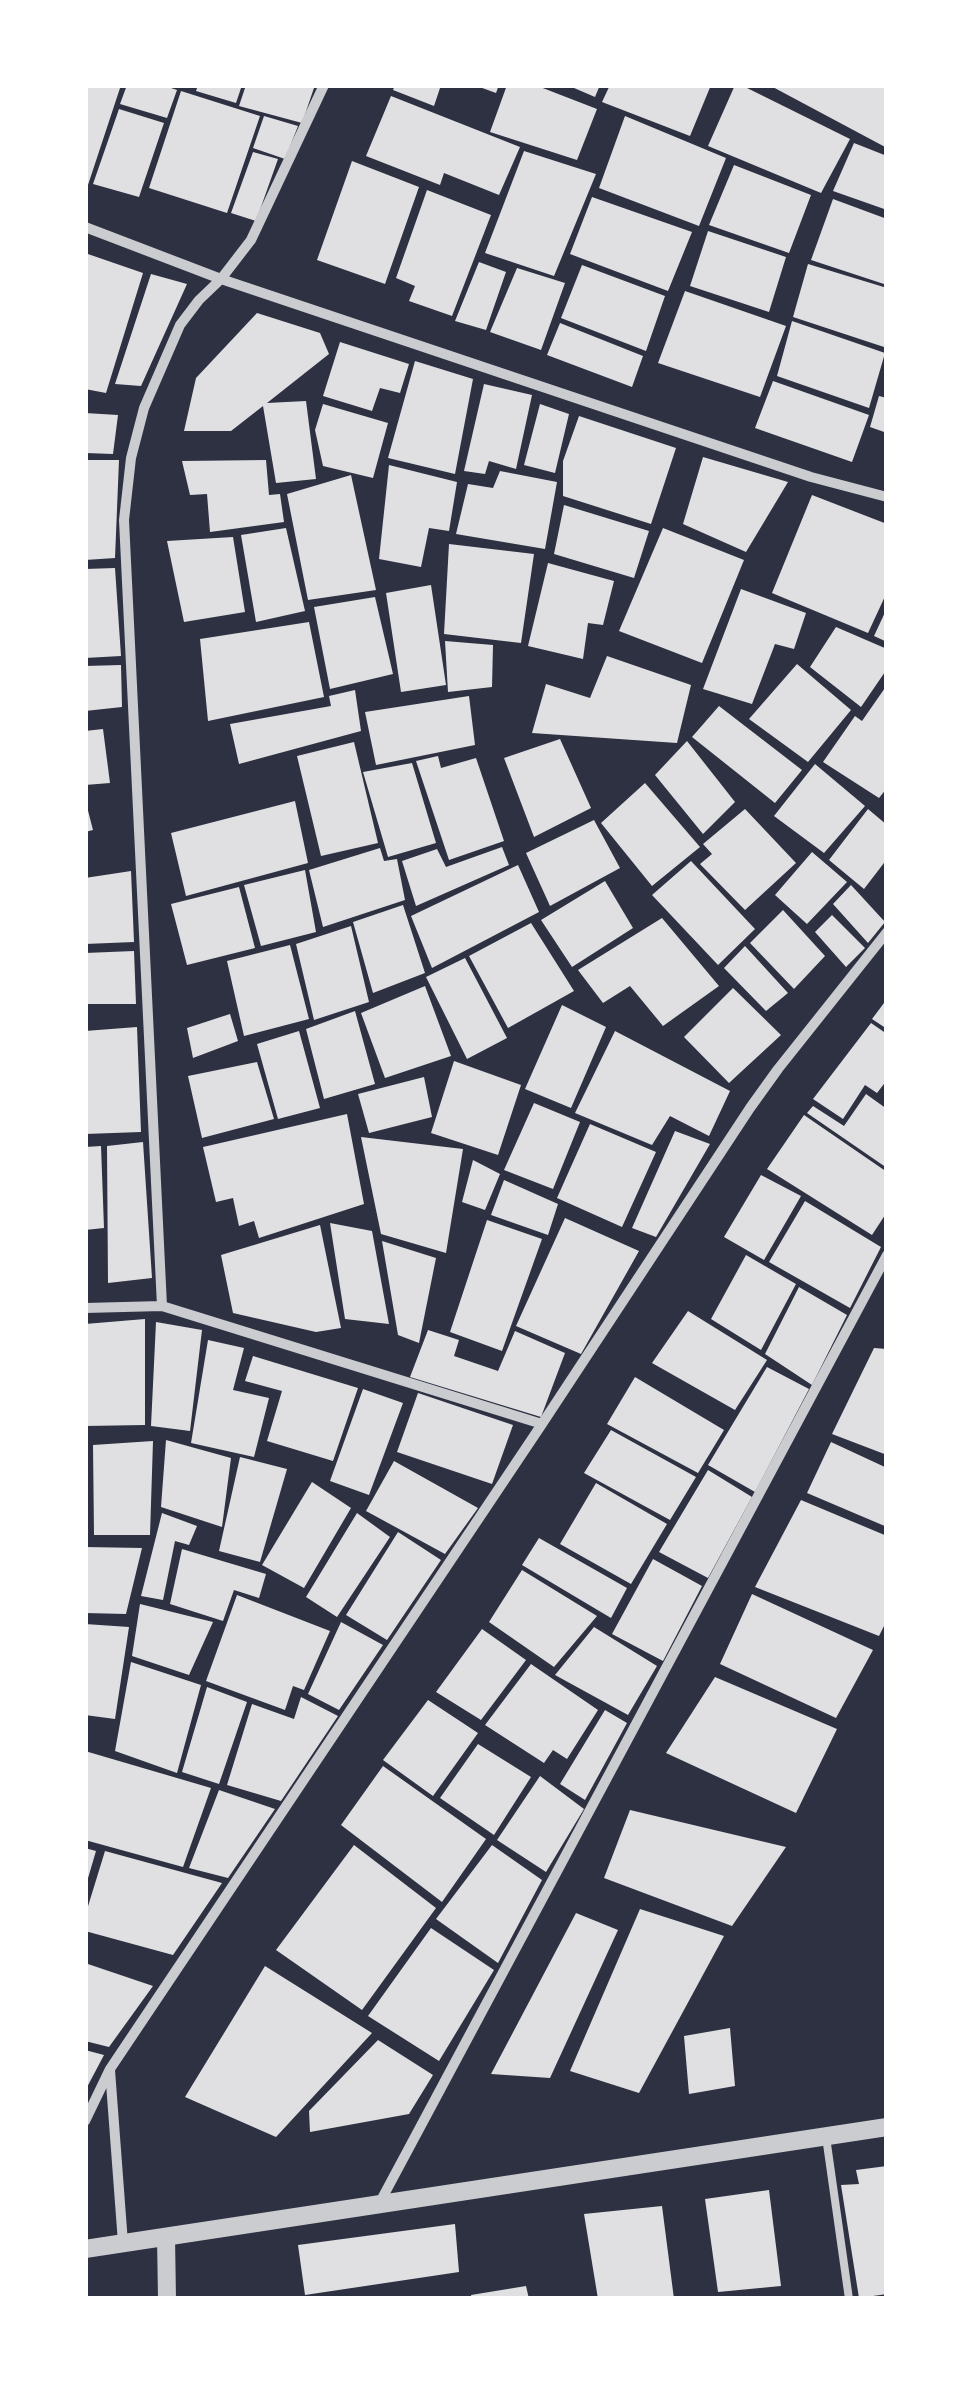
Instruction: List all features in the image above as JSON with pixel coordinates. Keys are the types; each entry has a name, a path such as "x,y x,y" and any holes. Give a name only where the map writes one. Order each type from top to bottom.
{"street":[{"path":"162,1306 124,520 131,458 144,408 180,325 251,240 324,85"},
{"path":"85,227 221,279 792,471 887,497"},
{"path":"85,2121 110,2069 750,1108 887,932"},
{"path":"379,2204 887,1255"},
{"path":"85,1308 162,1306 542,1424"},
{"path":"110,2069 123,2243"},
{"path":"85,2249 887,2128"},
{"path":"166,2237 166,2299"}],"lane":[{"path":"826,2137 849,2299"}],"building":[{"path":"85,85 121,85 86,191 85,191"},
{"path":"127,85 162,85 177,90 167,118 120,104"},
{"path":"198,85 242,85 236,103 196,91"},
{"path":"246,85 315,85 302,123 239,106"},
{"path":"395,85 441,85 434,106 393,90"},
{"path":"474,85 499,85 496,93"},
{"path":"507,85 535,85 597,109 577,160 490,132"},
{"path":"567,85 600,85 595,97"},
{"path":"610,85 711,85 690,136 602,102"},
{"path":"735,85 850,139 821,193 708,146"},
{"path":"769,85 887,85 887,148"},
{"path":"181,91 260,116 227,213 149,188"},
{"path":"391,96 520,147 499,195 444,173 440,185 366,156"},
{"path":"119,109 164,123 139,197 93,184"},
{"path":"264,116 298,126 285,159 253,148"},
{"path":"625,116 726,158 699,226 599,188"},
{"path":"854,143 887,156 887,210 833,191"},
{"path":"524,151 596,174 554,276 485,253"},
{"path":"253,152 278,159 256,221 231,213"},
{"path":"352,161 419,187 385,284 317,260"},
{"path":"734,165 811,195 789,253 709,225"},
{"path":"427,190 491,215 452,316 409,301 415,286 396,278"},
{"path":"592,197 692,232 668,291 570,254"},
{"path":"833,199 887,219 887,285 811,260"},
{"path":"708,231 786,257 769,312 690,286"},
{"path":"85,253 143,273 106,393 85,389"},
{"path":"479,262 506,272 486,330 455,321"},
{"path":"808,264 887,288 887,348 793,317"},
{"path":"582,265 665,296 646,351 561,318"},
{"path":"517,268 565,283 541,350 490,332"},
{"path":"151,274 187,284 141,386 115,384"},
{"path":"685,291 786,326 760,397 658,363"},
{"path":"257,313 320,333 329,354 267,403 306,401 316,479 276,483 263,406 231,431 184,431 196,378"},
{"path":"792,321 885,353 869,408 777,376"},
{"path":"560,323 643,356 632,387 547,355"},
{"path":"340,342 409,364 400,393 380,388 372,411 323,396"},
{"path":"415,361 473,379 455,474 388,458"},
{"path":"773,381 869,415 852,462 755,428"},
{"path":"484,384 532,395 516,469 489,461 485,474 464,471"},
{"path":"879,396 887,398 887,433 870,427"},
{"path":"323,404 388,423 373,478 323,466 315,430"},
{"path":"540,404 569,414 555,473 524,465"},
{"path":"85,413 118,415 113,454 85,453"},
{"path":"579,416 676,448 651,524 563,496 563,461"},
{"path":"703,457 788,482 746,552 683,524"},
{"path":"85,460 119,460 115,558 85,560"},
{"path":"266,460 269,495 280,494 284,522 210,532 207,494 190,495 182,461"},
{"path":"389,465 457,482 449,531 429,528 421,567 379,559"},
{"path":"500,471 557,482 545,549 456,534 468,484 493,488"},
{"path":"351,475 376,590 308,600 287,494"},
{"path":"812,495 887,524 887,592 868,633 772,593"},
{"path":"564,505 649,531 634,578 554,554"},
{"path":"286,528 305,611 256,622 241,535"},
{"path":"663,528 744,560 702,663 619,631"},
{"path":"233,537 245,612 184,622 167,541"},
{"path":"449,544 534,554 521,643 444,634"},
{"path":"548,563 614,581 603,625 588,623 583,659 528,646"},
{"path":"115,568 121,656 85,658 85,569"},
{"path":"431,585 446,685 401,692 386,593"},
{"path":"741,589 806,613 794,649 775,644 752,704 703,689"},
{"path":"375,597 393,674 330,689 314,607"},
{"path":"887,608 887,642 874,636"},
{"path":"309,622 324,697 208,721 200,639"},
{"path":"836,627 887,649 887,669 861,707 810,667"},
{"path":"445,641 493,645 492,687 448,692"},
{"path":"607,656 691,685 677,743 532,733 546,684 590,698"},
{"path":"797,664 851,710 808,762 749,719"},
{"path":"121,665 122,707 85,711 85,666"},
{"path":"887,685 887,788 879,798 823,762 855,716 862,721"},
{"path":"355,690 361,731 239,764 230,724 331,706 329,696"},
{"path":"469,696 475,745 376,765 365,712"},
{"path":"719,706 802,770 775,803 692,737"},
{"path":"103,729 110,783 85,785 85,731"},
{"path":"560,739 591,808 534,837 504,758"},
{"path":"687,741 735,802 703,834 655,775"},
{"path":"354,742 378,843 321,856 297,756"},
{"path":"438,756 441,768 476,758 504,841 449,860 416,761"},
{"path":"412,763 436,843 388,857 363,772"},
{"path":"815,764 865,806 824,853 774,816"},
{"path":"645,783 700,847 652,886 601,823"},
{"path":"85,799 93,830 85,832"},
{"path":"295,801 308,863 186,896 171,833"},
{"path":"745,809 796,863 745,910 700,864 712,854 703,844"},
{"path":"868,809 887,825 887,859 864,889 829,860"},
{"path":"594,820 620,868 550,906 526,853"},
{"path":"502,847 509,865 416,906 402,861 437,849 446,867"},
{"path":"380,848 384,861 397,859 405,900 323,927 309,870"},
{"path":"812,852 847,882 807,924 775,895"},
{"path":"691,861 755,929 718,965 652,895"},
{"path":"518,865 539,912 432,968 411,916"},
{"path":"305,870 316,932 261,946 244,885"},
{"path":"131,871 134,942 85,944 85,878"},
{"path":"605,881 633,928 572,967 541,920"},
{"path":"851,885 885,922 868,943 833,904"},
{"path":"239,887 255,948 187,965 171,904"},
{"path":"403,905 425,973 373,993 353,922"},
{"path":"783,910 825,956 794,989 750,943"},
{"path":"832,915 865,948 846,967 815,932"},
{"path":"662,918 719,986 663,1026 630,986 603,1003 578,970"},
{"path":"531,923 574,991 508,1028 469,956"},
{"path":"351,926 369,1002 314,1020 296,944"},
{"path":"290,945 309,1019 244,1036 227,961"},
{"path":"745,946 788,993 766,1011 724,968"},
{"path":"134,951 136,1004 85,1004 85,953"},
{"path":"465,958 507,1038 467,1059 426,977"},
{"path":"425,986 451,1056 385,1078 361,1013"},
{"path":"733,988 781,1035 729,1083 684,1037"},
{"path":"887,999 887,1029 872,1019"},
{"path":"562,1005 606,1027 571,1108 525,1089"},
{"path":"355,1011 375,1084 324,1099 306,1029"},
{"path":"230,1014 238,1041 193,1058 187,1028"},
{"path":"871,1023 887,1034 887,1080 877,1093 865,1085 843,1119 813,1099"},
{"path":"137,1027 141,1132 85,1134 85,1031"},
{"path":"299,1031 320,1108 278,1119 257,1044"},
{"path":"615,1031 730,1091 709,1136 670,1116 652,1145 575,1113"},
{"path":"454,1061 521,1085 498,1155 431,1133"},
{"path":"257,1062 274,1119 202,1138 188,1076"},
{"path":"424,1077 432,1117 369,1133 358,1094"},
{"path":"866,1094 887,1109 887,1168 807,1113 813,1106 844,1126"},
{"path":"534,1103 580,1122 553,1189 504,1170"},
{"path":"347,1114 364,1204 259,1238 254,1221 239,1226 233,1198 216,1202 203,1147"},
{"path":"804,1115 887,1172 887,1212 872,1235 767,1169"},
{"path":"590,1124 656,1152 622,1227 557,1198"},
{"path":"675,1131 710,1144 656,1237 632,1228"},
{"path":"361,1137 463,1149 446,1253 381,1234"},
{"path":"143,1142 152,1278 108,1283 107,1146"},
{"path":"101,1146 104,1228 85,1230 85,1147"},
{"path":"473,1160 500,1174 485,1210 462,1202"},
{"path":"761,1175 801,1196 764,1260 724,1237"},
{"path":"504,1180 558,1204 548,1235 491,1215"},
{"path":"805,1201 881,1247 850,1308 769,1262"},
{"path":"565,1218 639,1251 581,1354 516,1326"},
{"path":"487,1220 542,1239 502,1351 450,1332"},
{"path":"330,1223 372,1231 389,1324 345,1319"},
{"path":"320,1225 341,1328 316,1332 233,1313 221,1255"},
{"path":"382,1241 436,1258 419,1343 398,1335"},
{"path":"746,1255 796,1284 761,1350 711,1319"},
{"path":"799,1287 847,1315 812,1385 765,1354"},
{"path":"688,1311 767,1360 735,1410 652,1363"},
{"path":"145,1319 145,1425 85,1426 85,1324"},
{"path":"156,1322 202,1330 190,1431 151,1426"},
{"path":"428,1330 459,1340 454,1356 498,1371 515,1331 565,1353 541,1417 410,1377"},
{"path":"208,1340 244,1348 233,1390 269,1398 254,1457 191,1443"},
{"path":"874,1348 887,1349 887,1455 832,1434"},
{"path":"253,1356 358,1388 333,1461 267,1441 282,1391 245,1381"},
{"path":"767,1367 809,1389 755,1492 708,1465"},
{"path":"635,1377 724,1430 698,1473 607,1424"},
{"path":"363,1389 403,1403 369,1495 330,1481"},
{"path":"418,1393 513,1425 492,1484 397,1452"},
{"path":"611,1430 696,1477 670,1520 584,1473"},
{"path":"166,1440 231,1458 222,1527 161,1507"},
{"path":"153,1441 150,1535 94,1535 93,1445"},
{"path":"831,1442 887,1468 887,1527 807,1493"},
{"path":"240,1457 287,1469 260,1562 219,1551"},
{"path":"394,1461 478,1508 445,1554 366,1511"},
{"path":"708,1470 752,1497 708,1578 659,1552"},
{"path":"312,1482 351,1508 304,1588 262,1565"},
{"path":"596,1483 667,1524 631,1584 560,1544"},
{"path":"801,1500 887,1536 887,1620 879,1636 755,1587"},
{"path":"162,1513 197,1526 189,1545 175,1541 163,1600 141,1596"},
{"path":"357,1513 390,1537 337,1617 306,1597"},
{"path":"398,1532 441,1560 387,1640 346,1615"},
{"path":"539,1538 627,1588 611,1618 522,1565"},
{"path":"85,1547 142,1548 126,1614 85,1613"},
{"path":"182,1549 266,1574 259,1598 234,1590 223,1621 170,1604"},
{"path":"653,1559 702,1586 663,1661 612,1634"},
{"path":"522,1570 597,1616 554,1667 489,1622"},
{"path":"752,1594 873,1650 836,1718 720,1664"},
{"path":"237,1595 330,1631 304,1690 293,1686 285,1710 206,1681"},
{"path":"140,1604 213,1622 189,1675 132,1656"},
{"path":"341,1622 383,1645 339,1710 308,1694"},
{"path":"85,1624 129,1627 115,1719 85,1715"},
{"path":"594,1627 657,1666 628,1715 555,1675"},
{"path":"482,1629 526,1660 481,1720 436,1692"},
{"path":"131,1662 201,1685 177,1773 115,1751"},
{"path":"531,1664 598,1710 567,1759 553,1750 544,1763 485,1725"},
{"path":"715,1677 837,1729 796,1813 666,1753"},
{"path":"207,1687 247,1702 219,1784 182,1772"},
{"path":"301,1697 338,1716 281,1801 227,1785 252,1704 294,1719"},
{"path":"428,1700 478,1733 433,1796 383,1760"},
{"path":"605,1710 627,1723 585,1800 560,1784"},
{"path":"478,1744 531,1777 494,1835 440,1798"},
{"path":"85,1751 211,1788 183,1867 85,1840"},
{"path":"383,1766 486,1839 442,1902 341,1825"},
{"path":"540,1776 584,1809 546,1872 497,1840"},
{"path":"219,1790 275,1809 228,1878 189,1868"},
{"path":"630,1810 786,1847 732,1926 604,1878"},
{"path":"354,1845 436,1908 362,2010 276,1950"},
{"path":"492,1845 542,1880 498,1963 436,1919"},
{"path":"85,1848 96,1851 86,1885 85,1884"},
{"path":"105,1851 222,1883 173,1955 85,1931 85,1916"},
{"path":"640,1909 724,1936 639,2093 570,2071"},
{"path":"576,1913 618,1930 550,2078 491,2074"},
{"path":"431,1928 494,1970 439,2061 368,2016"},
{"path":"85,1963 153,1986 109,2047 85,2041"},
{"path":"265,1966 372,2033 276,2137 185,2097"},
{"path":"730,2028 735,2086 689,2094 684,2036"},
{"path":"378,2040 433,2075 409,2114 310,2132 309,2111"},
{"path":"85,2050 104,2055 85,2091"},
{"path":"887,2166 887,2294 859,2298 841,2185 859,2184 856,2170"},
{"path":"769,2190 781,2286 718,2292 705,2199"},
{"path":"662,2206 674,2299 598,2299 584,2214"},
{"path":"455,2224 459,2272 305,2295 298,2245"},
{"path":"526,2286 529,2299 472,2299 471,2295"}]}
